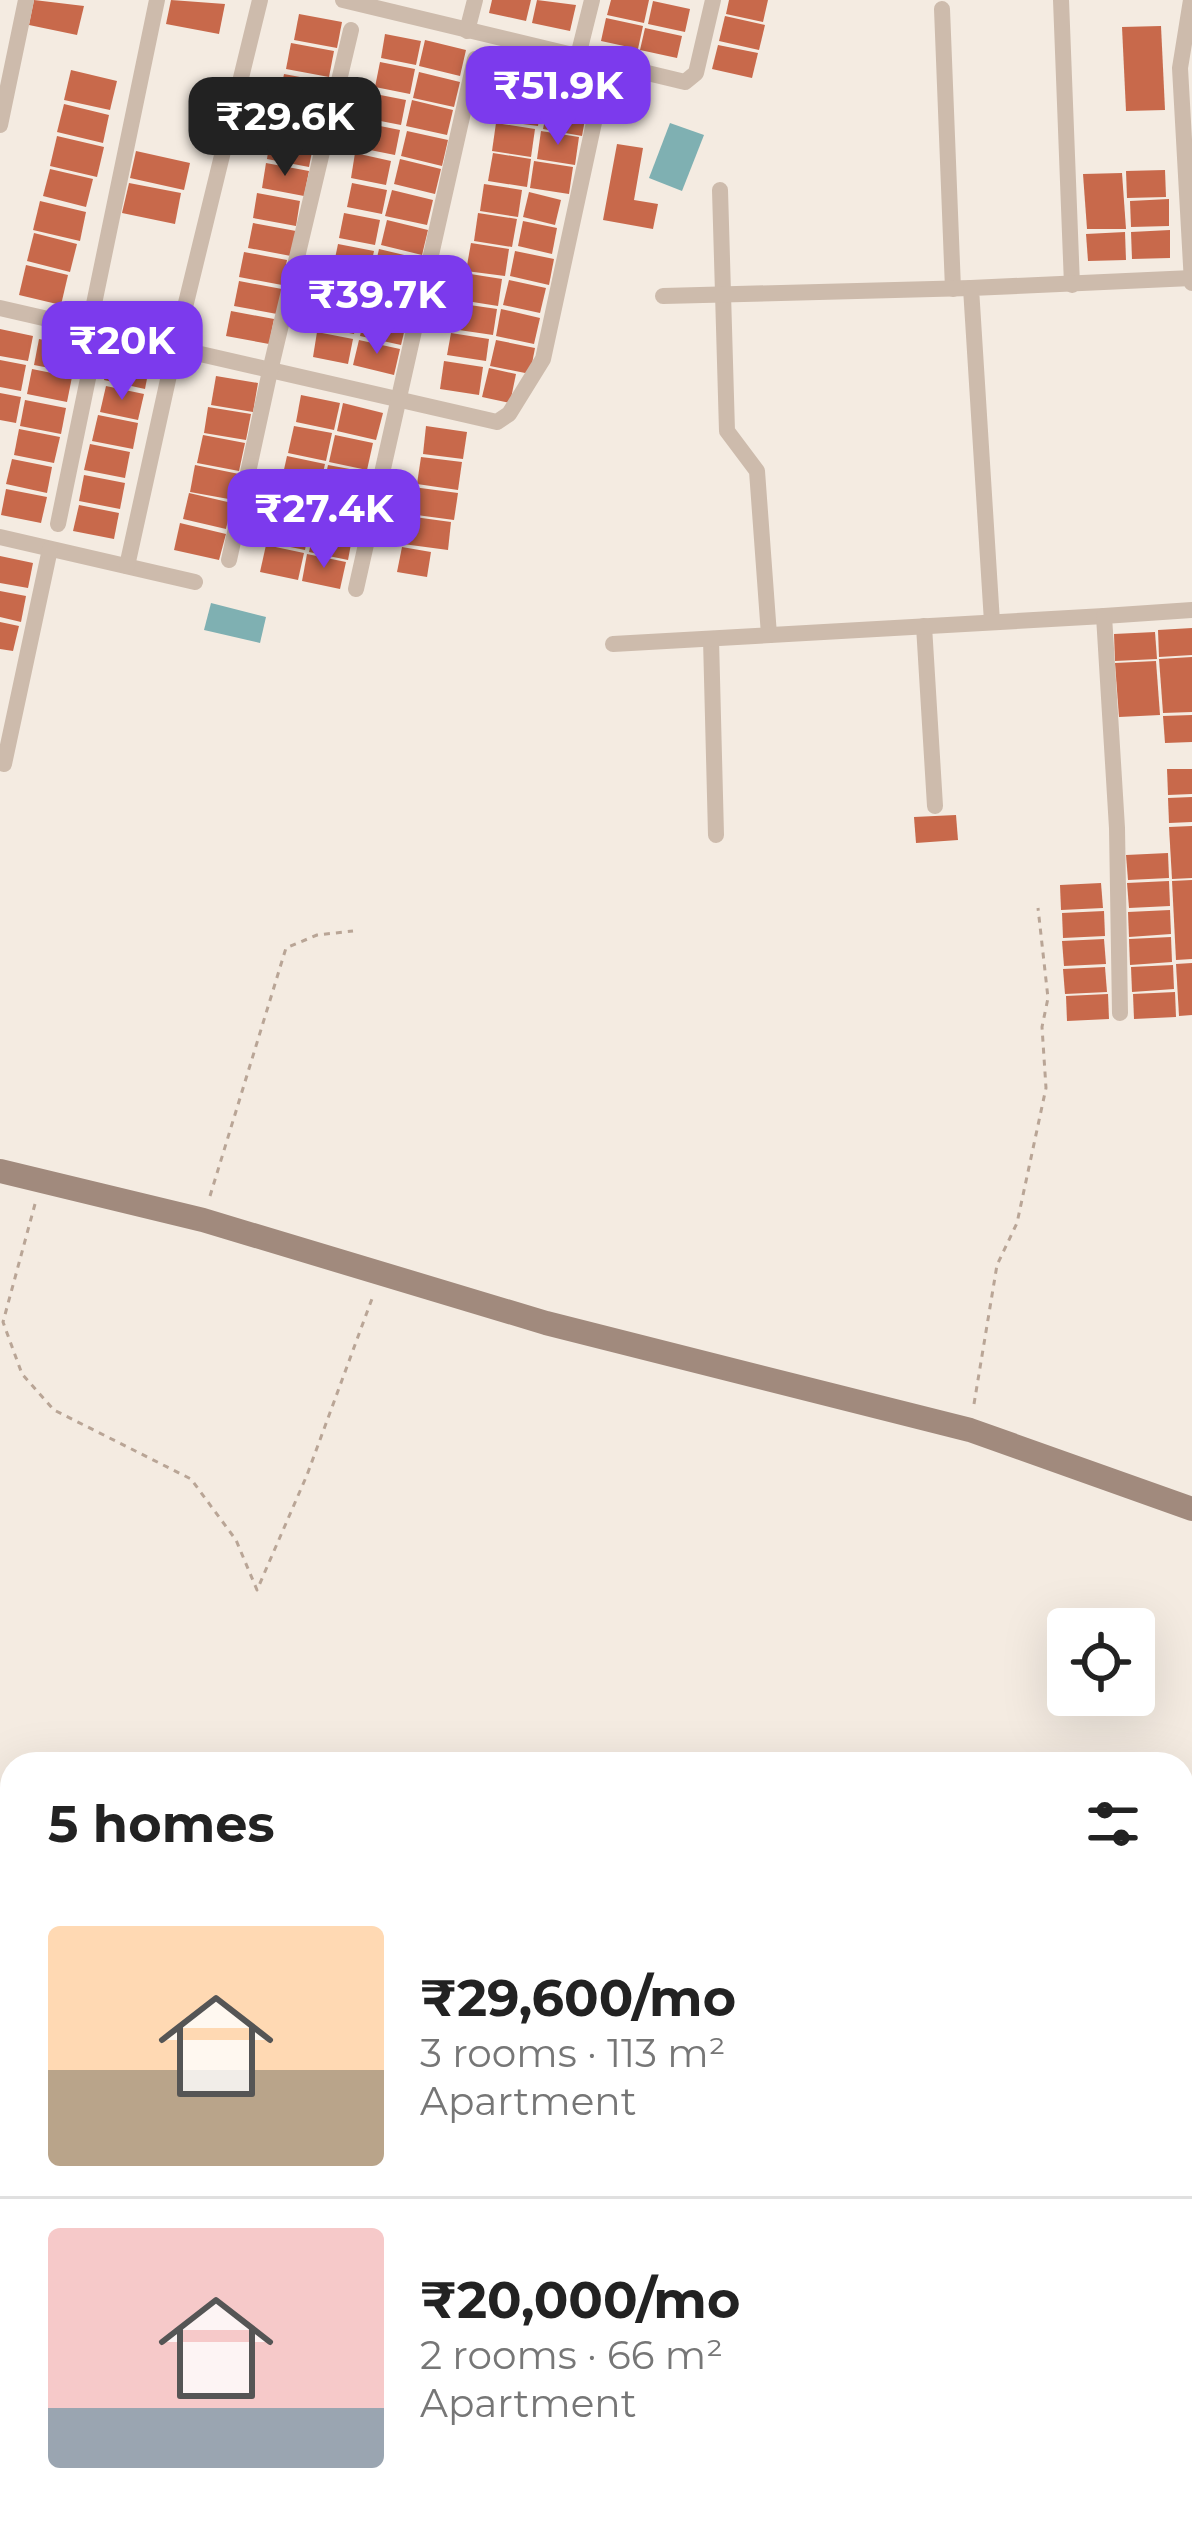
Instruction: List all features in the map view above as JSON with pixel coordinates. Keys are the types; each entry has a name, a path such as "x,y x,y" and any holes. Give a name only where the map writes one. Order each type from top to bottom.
{"street":[{"path":"0,125 26,0"},
{"path":"58,524 157,0"},
{"path":"127,566 260,0"},
{"path":"345,0 685,82 696,73 713,0"},
{"path":"467,31 475,0"},
{"path":"578,56 592,0"},
{"path":"1061,0 1072,284"},
{"path":"663,296 1192,280 1180,68 1191,0"},
{"path":"942,9 992,622"},
{"path":"229,560 351,30"},
{"path":"356,589 475,59"},
{"path":"0,308 497,422 509,414 543,359 602,90"},
{"path":"720,190 727,431 757,471 769,635"},
{"path":"0,537 195,582"},
{"path":"4,764 50,549"},
{"path":"613,644 1192,610"},
{"path":"1104,616 1117,827 1120,1013"},
{"path":"923,626 935,806"},
{"path":"711,639 716,835"},
{"path":"0,1171 203,1220 546,1324 970,1430 1192,1509"}],"path":[{"path":"970,1430 997,1265 1017,1223 1046,1088 1042,1027 1048,998 1038,908"},
{"path":"203,1220 286,948 317,935 352,931"},
{"path":"40,1181 3,1322 22,1373 54,1409 191,1479 236,1540 257,1590 308,1475 382,1271"}],"water":[{"path":"670,123 704,135 682,191 649,178"},
{"path":"211,603 266,617 260,643 204,630"}],"building":[{"path":"34,0 84,6 77,35 29,25"},
{"path":"171,0 225,4 219,34 166,24"},
{"path":"492,0 531,0 526,21 489,13"},
{"path":"537,0 576,5 570,31 532,23"},
{"path":"611,0 649,0 644,23 607,15"},
{"path":"729,0 768,0 763,22 726,14"},
{"path":"653,1 690,9 685,32 648,24"},
{"path":"299,14 342,22 337,48 294,40"},
{"path":"725,16 765,25 759,50 719,41"},
{"path":"606,18 643,26 638,49 601,41"},
{"path":"1161,26 1165,110 1126,111 1122,27"},
{"path":"645,28 682,36 677,58 640,50"},
{"path":"385,34 421,41 416,65 381,58"},
{"path":"425,40 466,50 460,76 419,66"},
{"path":"291,43 334,51 329,77 286,69"},
{"path":"718,45 758,53 752,78 712,69"},
{"path":"380,62 415,69 410,94 375,87"},
{"path":"511,62 550,68 545,96 507,90"},
{"path":"71,70 117,81 110,110 64,100"},
{"path":"555,71 593,77 589,105 550,99"},
{"path":"419,72 460,82 454,107 413,98"},
{"path":"284,74 327,82 322,107 279,99"},
{"path":"370,93 406,100 401,125 365,118"},
{"path":"504,93 542,99 538,126 500,121"},
{"path":"412,100 453,110 447,135 406,126"},
{"path":"549,101 587,108 582,136 543,129"},
{"path":"64,104 109,115 103,143 57,132"},
{"path":"279,104 322,111 317,137 274,129"},
{"path":"365,123 400,130 395,155 360,148"},
{"path":"496,123 535,129 531,157 492,151"},
{"path":"407,131 448,140 442,166 401,156"},
{"path":"541,131 579,137 575,165 537,159"},
{"path":"271,133 314,141 309,167 267,159"},
{"path":"57,136 104,147 97,177 50,166"},
{"path":"617,144 643,148 634,200 658,204 653,229 603,220"},
{"path":"136,151 190,163 184,190 130,178"},
{"path":"355,153 391,161 386,185 351,178"},
{"path":"493,153 531,159 527,187 488,181"},
{"path":"400,159 441,169 435,194 394,184"},
{"path":"534,161 573,167 569,194 530,188"},
{"path":"266,163 309,171 304,196 262,188"},
{"path":"50,169 93,179 86,207 43,196"},
{"path":"1165,170 1166,197 1127,198 1126,171"},
{"path":"1122,173 1126,229 1087,229 1083,174"},
{"path":"129,183 181,193 175,224 122,213"},
{"path":"352,183 387,190 382,214 347,207"},
{"path":"484,184 522,190 518,217 480,211"},
{"path":"392,190 433,200 427,225 385,216"},
{"path":"529,192 561,200 555,225 523,217"},
{"path":"257,193 300,201 296,226 253,218"},
{"path":"1169,199 1169,226 1131,227 1130,201"},
{"path":"40,201 86,212 80,241 33,230"},
{"path":"344,213 380,220 375,245 339,238"},
{"path":"478,213 517,219 512,247 474,241"},
{"path":"387,220 428,230 422,255 381,245"},
{"path":"523,221 557,228 552,254 518,246"},
{"path":"253,223 296,231 291,256 248,248"},
{"path":"1170,230 1170,258 1132,259 1131,232"},
{"path":"1125,232 1126,260 1088,261 1086,234"},
{"path":"34,233 77,244 70,272 27,261"},
{"path":"471,243 509,249 505,276 466,271"},
{"path":"338,244 374,251 369,275 333,268"},
{"path":"379,249 421,259 414,285 373,275"},
{"path":"515,251 554,259 549,285 510,276"},
{"path":"244,252 287,260 282,285 239,277"},
{"path":"26,265 68,275 61,305 19,295"},
{"path":"331,273 366,280 361,305 326,298"},
{"path":"464,273 502,279 498,306 460,300"},
{"path":"373,280 414,290 408,315 366,305"},
{"path":"509,280 546,288 540,313 503,305"},
{"path":"239,281 282,289 277,314 234,306"},
{"path":"324,302 359,309 354,334 319,327"},
{"path":"456,303 497,309 493,335 452,329"},
{"path":"501,309 540,318 534,344 496,336"},
{"path":"366,310 407,320 401,345 360,336"},
{"path":"231,311 274,319 269,344 226,336"},
{"path":"0,329 33,336 28,361 0,356"},
{"path":"317,332 353,339 348,364 313,357"},
{"path":"451,333 489,339 486,361 447,355"},
{"path":"39,339 80,347 75,373 34,365"},
{"path":"359,340 400,349 394,375 353,365"},
{"path":"496,340 535,348 530,374 490,366"},
{"path":"110,355 150,363 145,389 104,380"},
{"path":"0,360 26,365 21,391 0,387"},
{"path":"444,361 483,367 479,395 440,389"},
{"path":"489,368 516,374 510,403 482,397"},
{"path":"32,369 72,377 67,402 27,394"},
{"path":"216,376 258,383 253,412 211,405"},
{"path":"106,386 144,394 138,420 100,412"},
{"path":"0,393 21,397 16,423 0,420"},
{"path":"301,395 340,403 334,430 296,422"},
{"path":"25,400 66,408 61,434 20,426"},
{"path":"343,403 383,413 376,440 337,431"},
{"path":"208,407 251,414 246,440 204,433"},
{"path":"98,415 138,423 133,449 92,441"},
{"path":"294,426 332,433 326,461 288,453"},
{"path":"426,426 467,432 463,459 423,454"},
{"path":"19,429 60,437 54,463 14,455"},
{"path":"203,435 245,443 239,471 197,463"},
{"path":"335,435 373,443 367,470 329,462"},
{"path":"90,444 130,452 125,478 84,470"},
{"path":"287,456 325,464 319,491 281,483"},
{"path":"421,457 462,462 458,490 417,484"},
{"path":"12,459 52,467 47,493 6,484"},
{"path":"195,465 239,474 234,500 190,492"},
{"path":"328,465 366,472 361,500 322,492"},
{"path":"84,475 125,483 120,509 79,501"},
{"path":"279,485 317,493 311,520 273,512"},
{"path":"413,487 458,493 454,520 409,514"},
{"path":"6,489 47,497 41,523 1,515"},
{"path":"189,493 232,503 226,529 183,519"},
{"path":"322,495 360,503 355,530 316,522"},
{"path":"79,505 119,513 114,539 73,531"},
{"path":"272,515 310,523 305,550 266,542"},
{"path":"407,516 451,522 448,550 403,544"},
{"path":"180,523 226,534 219,560 174,550"},
{"path":"315,525 353,533 348,560 309,552"},
{"path":"266,545 304,553 298,580 260,572"},
{"path":"402,547 431,552 427,577 397,572"},
{"path":"307,554 346,562 340,589 302,581"},
{"path":"0,556 33,563 28,588 0,583"},
{"path":"0,591 26,596 21,622 0,617"},
{"path":"0,622 19,626 13,651 0,649"},
{"path":"1192,628 1192,655 1159,657 1158,630"},
{"path":"1155,632 1157,659 1115,661 1114,634"},
{"path":"1192,657 1192,712 1163,713 1159,659"},
{"path":"1156,661 1160,715 1119,717 1115,663"},
{"path":"1192,715 1192,742 1165,743 1163,716"},
{"path":"1167,769 1192,769 1192,794 1168,795"},
{"path":"1192,797 1192,822 1169,823 1168,798"},
{"path":"956,815 958,840 916,843 914,817"},
{"path":"1192,826 1192,878 1172,879 1169,827"},
{"path":"1168,853 1169,878 1128,880 1126,855"},
{"path":"1192,880 1192,959 1176,960 1172,881"},
{"path":"1169,881 1170,906 1129,908 1127,883"},
{"path":"1101,883 1103,908 1061,910 1060,885"},
{"path":"1170,910 1171,934 1129,937 1128,912"},
{"path":"1104,911 1105,936 1063,938 1062,913"},
{"path":"1171,937 1172,962 1130,965 1129,939"},
{"path":"1104,939 1106,964 1064,966 1062,941"},
{"path":"1192,963 1192,1015 1179,1016 1176,964"},
{"path":"1173,965 1174,989 1132,992 1131,967"},
{"path":"1105,967 1107,992 1065,994 1063,969"},
{"path":"1175,992 1176,1017 1134,1019 1133,994"},
{"path":"1108,994 1109,1019 1067,1021 1066,996"}]}
